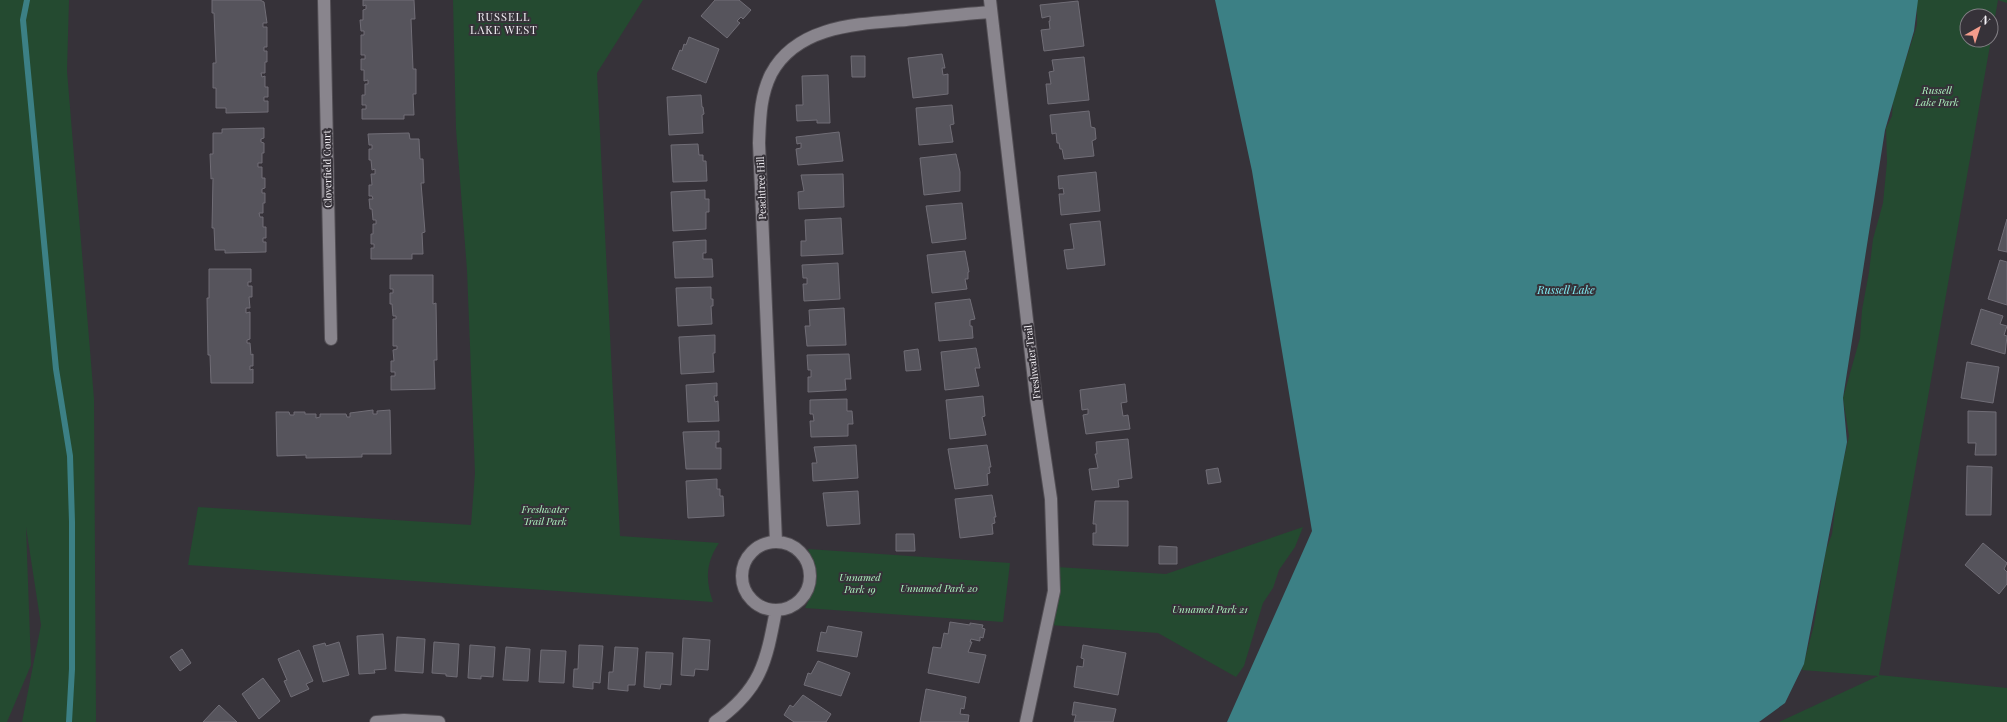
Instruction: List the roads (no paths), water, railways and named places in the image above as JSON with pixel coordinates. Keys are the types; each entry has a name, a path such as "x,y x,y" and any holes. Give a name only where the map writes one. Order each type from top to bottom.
{"street":[{"name":"Cloverfield Court","path":"324,0 331,339"},
{"name":"Peachtree Hill","path":"776,542 759,143 762,99 772,74 787,53 811,36 853,24 991,6"},
{"name":"Freshwater Trail","path":"991,6 1036,398 1051,499 1054,591 1026,722"},
{"path":"776,542 796,548 803,556 808,566 809,577 808,587 796,604 776,610 764,608 754,602 747,593 743,578 743,570 747,559 754,550 764,544 776,542"},
{"path":"714,722 733,708 744,696 762,669 768,654 776,610"},
{"path":"376,722 404,720 439,722"}],"water":[{"name":"Russell Lake","path":"1215,0 1918,0 1914,31 1885,130 1843,398 1847,442 1804,664 1785,703 1759,722 1227,722 1312,531 1252,171"}],"waterway":[{"path":"27,0 23,20 56,369 70,456 72,522 72,669 69,722"}],"district":[{"name":"RUSSELL LAKE WEST","path":"504,23"}],"park label":[{"name":"Russell Lake Park","path":"1937,96"},
{"name":"Freshwater Trail Park","path":"545,514"},
{"name":"Unnamed Park 19","path":"860,582"},
{"name":"Unnamed Park 20","path":"939,588"},
{"name":"Unnamed Park 21","path":"1210,609"}]}
